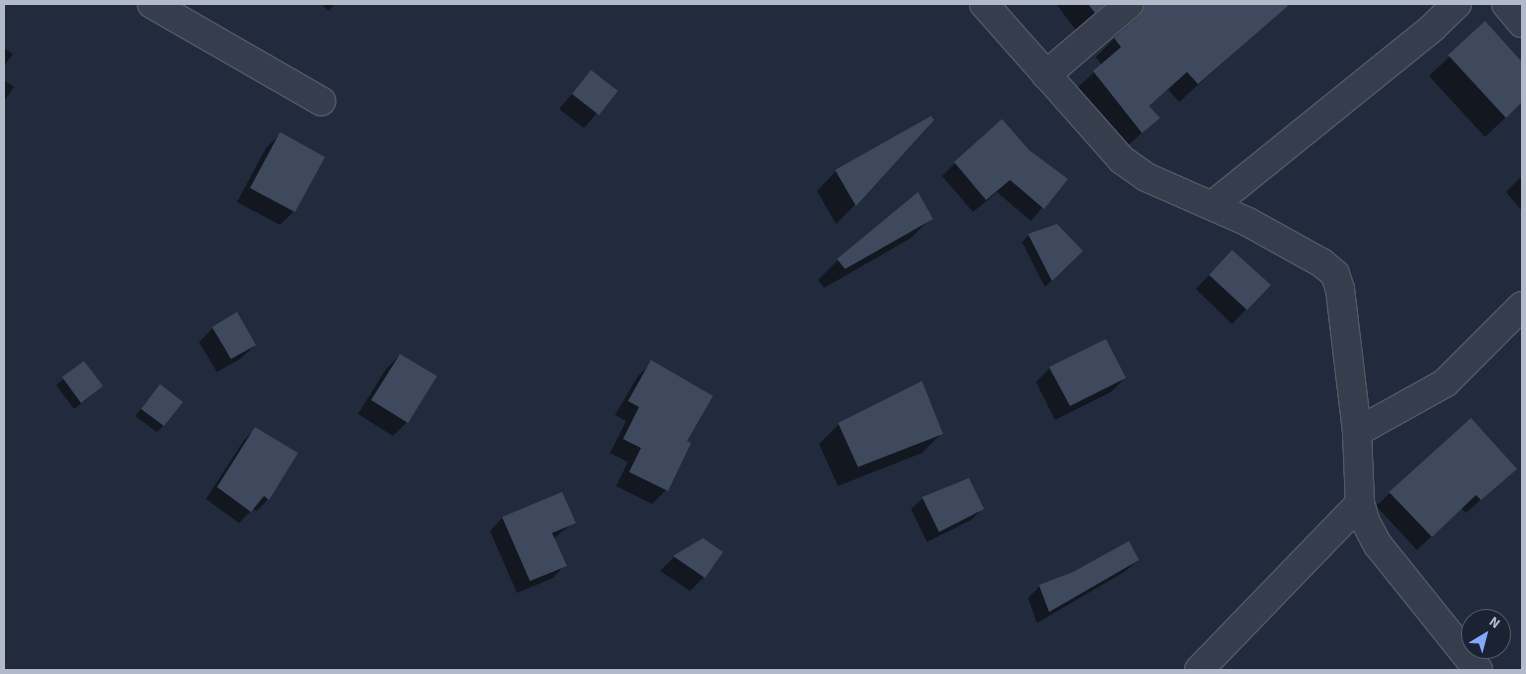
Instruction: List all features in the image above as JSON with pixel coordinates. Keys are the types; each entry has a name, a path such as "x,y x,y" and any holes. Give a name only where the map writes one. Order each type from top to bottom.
{"street":[{"path":"152,4 321,101"},
{"path":"984,4 1122,160 1146,177 1213,205 1322,263 1335,274 1340,289 1357,432 1360,503 1378,544 1478,670"},
{"path":"1046,75 1129,4"},
{"path":"1213,205 1432,28 1457,4"},
{"path":"1506,4 1522,23"},
{"path":"1357,432 1445,383 1522,306"},
{"path":"1199,670 1360,503"}],"building":[{"path":"1088,4 1105,4 1095,13"},
{"path":"1144,4 1290,4 1198,84 1187,72 1149,106 1160,118 1142,133 1093,71 1121,47 1114,38 1139,16"},
{"path":"1485,21 1522,62 1522,102 1506,118 1448,55"},
{"path":"591,70 618,91 599,115 572,94"},
{"path":"931,116 934,120 856,206 835,170"},
{"path":"1002,119 1029,150 1068,179 1044,209 1010,180 986,200 954,162"},
{"path":"280,132 325,157 295,212 250,188"},
{"path":"918,192 933,219 845,269 837,259"},
{"path":"1057,224 1083,251 1052,281 1028,234"},
{"path":"1232,250 1271,285 1247,310 1209,275"},
{"path":"237,312 256,345 231,359 212,327"},
{"path":"1106,339 1126,378 1070,406 1049,367"},
{"path":"400,354 437,376 408,423 371,400"},
{"path":"651,360 713,396 687,441 691,443 668,491 629,472 641,448 623,439 639,407 628,401"},
{"path":"84,361 103,386 81,403 62,377"},
{"path":"922,381 943,434 858,467 838,423"},
{"path":"160,384 183,402 164,426 141,409"},
{"path":"1471,418 1517,469 1481,500 1476,495 1432,537 1389,492"},
{"path":"255,427 298,453 269,500 264,496 251,512 217,487"},
{"path":"969,478 984,509 939,532 922,497"},
{"path":"562,492 576,523 552,533 567,566 530,581 502,517"},
{"path":"703,538 723,552 705,578 673,556"},
{"path":"1129,541 1139,560 1049,612 1039,585 1073,572"}]}
